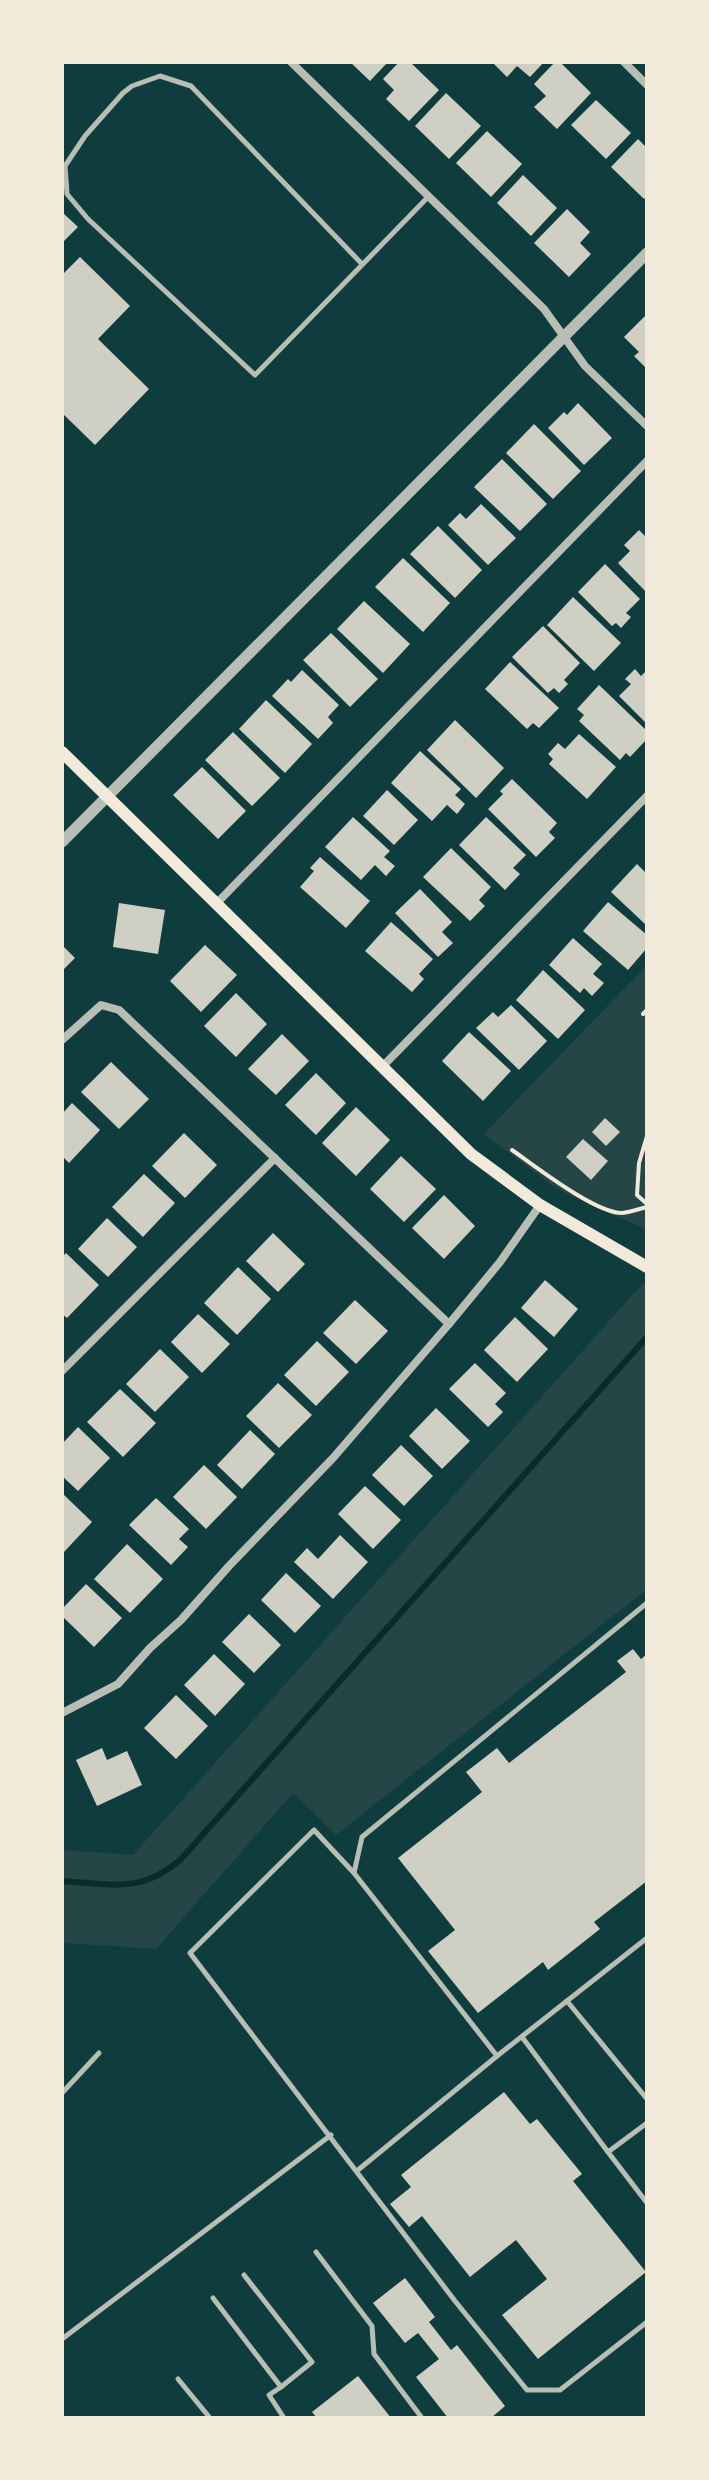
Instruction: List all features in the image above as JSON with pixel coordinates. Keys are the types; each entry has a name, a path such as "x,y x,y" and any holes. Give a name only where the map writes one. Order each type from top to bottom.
{"main road":[{"path":"62,752 471,1154 540,1205 647,1267"}],"street":[{"path":"291,62 544,309 585,366 647,426"},
{"path":"624,62 647,85"},
{"path":"62,842 647,253"},
{"path":"216,904 647,461"},
{"path":"382,1067 647,796"},
{"path":"62,1040 89,1013 101,1005 113,1006 449,1324"},
{"path":"62,1371 275,1158"},
{"path":"62,1713 118,1684 333,1458 500,1262 540,1205"}],"lane":[{"path":"362,264 191,86 160,76 132,86 85,136 65,166 67,194 88,219 255,375 429,196"},
{"path":"354,1873 362,1837 647,1603"},
{"path":"497,2056 354,1873 314,1830 190,1953 455,2301 527,2390 560,2390 647,2322"},
{"path":"358,2170 647,1938"},
{"path":"567,2001 647,2099"},
{"path":"522,2037 647,2203"},
{"path":"62,2093 99,2053"},
{"path":"608,2152 647,2123"},
{"path":"62,2339 331,2135"},
{"path":"316,2252 372,2326 374,2354 422,2418"},
{"path":"244,2275 312,2362 269,2395 284,2418"},
{"path":"213,2298 281,2387"},
{"path":"178,2379 210,2418"}],"path":[{"path":"512,1150 565,1187 606,1209 622,1213 647,1205 637,1195 639,1163 647,1136"}],"shaded area":[{"path":"647,965 647,1230 557,1189 484,1134"},
{"path":"643,1283 647,1284 647,1589 336,1835 293,1793 156,1949 62,1943 62,1850 133,1855"}],"building":[{"path":"350,62 388,62 370,81"},
{"path":"399,62 410,62 439,90 409,121 386,99 394,90 383,79"},
{"path":"492,62 544,62 530,77 517,66 507,77"},
{"path":"555,62 560,62 591,93 557,129 534,107 546,96 534,84"},
{"path":"446,93 481,126 449,159 415,126"},
{"path":"596,100 631,133 606,159 571,125"},
{"path":"487,131 522,164 491,197 456,163"},
{"path":"638,139 647,148 647,196 644,199 611,167"},
{"path":"523,175 557,208 531,236 497,203"},
{"path":"567,209 590,232 580,243 591,254 569,277 534,243"},
{"path":"62,212 78,227 62,243"},
{"path":"80,257 130,306 98,339 149,389 95,445 62,413 62,275"},
{"path":"647,314 647,369 634,356 639,352 624,337"},
{"path":"578,403 612,438 584,465 548,428"},
{"path":"534,424 581,471 553,499 506,453"},
{"path":"502,459 547,504 520,531 474,487"},
{"path":"481,504 516,538 488,565 448,525 460,513 466,519"},
{"path":"438,526 482,570 455,598 410,554"},
{"path":"639,530 647,538 647,593 618,563 630,551 624,545"},
{"path":"403,558 450,603 423,632 375,587"},
{"path":"605,564 640,599 626,613 631,617 621,628 616,623 612,626 578,592"},
{"path":"573,597 621,643 594,671 547,625"},
{"path":"364,601 410,644 383,673 337,629"},
{"path":"543,626 580,663 564,680 568,684 559,693 554,688 548,693 512,657"},
{"path":"331,633 378,679 350,707 303,660"},
{"path":"510,662 559,708 539,728 533,723 527,729 485,689"},
{"path":"635,669 641,676 647,670 647,724 619,696 631,684 625,679"},
{"path":"302,670 339,705 328,717 333,723 318,739 272,696"},
{"path":"599,685 647,731 647,739 630,757 626,753 620,760 579,721 584,715 577,709"},
{"path":"266,700 312,744 285,773 239,729"},
{"path":"455,720 504,768 476,798 427,750"},
{"path":"233,732 280,778 252,806 205,760"},
{"path":"579,734 616,767 587,799 549,764 553,759 548,754 558,743 565,749"},
{"path":"420,751 461,789 455,795 465,804 457,814 447,805 432,821 391,783"},
{"path":"202,767 246,811 218,839 173,795"},
{"path":"512,779 557,823 549,832 555,838 536,857 488,809"},
{"path":"387,790 418,820 394,845 363,816"},
{"path":"353,817 390,851 384,857 395,866 386,876 375,865 361,880 325,847"},
{"path":"486,817 526,855 513,868 520,874 505,890 459,845"},
{"path":"451,848 491,887 479,900 485,906 470,921 423,877"},
{"path":"320,857 370,901 346,928 300,887 314,871 310,868"},
{"path":"637,864 647,874 645,924 611,892"},
{"path":"420,889 452,922 442,932 453,943 438,957 395,913"},
{"path":"608,902 647,935 647,948 628,970 583,931"},
{"path":"119,903 165,910 158,954 113,947"},
{"path":"391,922 433,959 419,974 424,979 412,992 365,951"},
{"path":"573,938 602,964 593,974 604,983 592,996 584,988 580,993 549,965"},
{"path":"62,945 75,958 62,971"},
{"path":"205,945 237,975 201,1012 170,981"},
{"path":"543,970 585,1010 558,1039 516,1000"},
{"path":"236,993 267,1024 236,1057 204,1026"},
{"path":"511,1005 547,1041 519,1070 476,1028 493,1012 498,1017"},
{"path":"469,1032 511,1071 483,1101 442,1061"},
{"path":"282,1034 309,1061 276,1095 248,1069"},
{"path":"111,1062 149,1099 119,1129 81,1092"},
{"path":"316,1073 346,1103 316,1135 285,1105"},
{"path":"72,1103 100,1130 69,1163 62,1156 62,1114"},
{"path":"356,1107 390,1140 356,1176 322,1143"},
{"path":"605,1118 620,1132 606,1146 592,1132"},
{"path":"184,1133 217,1165 185,1198 152,1166"},
{"path":"583,1139 608,1161 591,1180 566,1157"},
{"path":"401,1156 436,1189 404,1222 370,1189"},
{"path":"144,1174 175,1203 143,1237 112,1207"},
{"path":"444,1195 475,1226 444,1259 412,1228"},
{"path":"107,1218 137,1247 108,1277 78,1249"},
{"path":"273,1233 305,1264 278,1292 246,1261"},
{"path":"66,1253 99,1285 67,1318 62,1314 62,1257"},
{"path":"238,1267 271,1299 237,1335 204,1303"},
{"path":"545,1280 578,1309 554,1337 521,1308"},
{"path":"355,1300 388,1331 356,1364 323,1333"},
{"path":"198,1314 230,1344 202,1373 171,1342"},
{"path":"515,1317 548,1349 517,1382 484,1350"},
{"path":"317,1341 349,1372 316,1406 284,1375"},
{"path":"160,1349 189,1377 155,1412 126,1384"},
{"path":"475,1363 506,1393 495,1404 503,1412 488,1427 449,1389"},
{"path":"278,1383 312,1415 279,1448 246,1416"},
{"path":"120,1389 156,1423 123,1457 87,1422"},
{"path":"436,1408 470,1441 442,1469 409,1436"},
{"path":"78,1427 110,1458 78,1491 62,1476 62,1444"},
{"path":"250,1430 275,1454 242,1489 217,1465"},
{"path":"401,1445 433,1476 404,1506 372,1475"},
{"path":"204,1465 237,1497 206,1529 173,1497"},
{"path":"365,1486 401,1520 373,1549 338,1514"},
{"path":"62,1493 92,1522 64,1552 62,1550"},
{"path":"156,1498 189,1529 179,1539 188,1547 171,1565 129,1525"},
{"path":"340,1535 368,1562 333,1599 294,1562 307,1548 318,1559"},
{"path":"127,1544 163,1579 130,1613 94,1579"},
{"path":"286,1573 321,1606 295,1633 261,1600"},
{"path":"86,1584 122,1618 94,1647 62,1616 62,1609"},
{"path":"249,1614 281,1645 254,1673 222,1642"},
{"path":"633,1649 641,1659 647,1654 647,1881 594,1922 600,1929 548,1970 543,1962 478,2013 428,1951 455,1930 398,1858 482,1792 466,1772 497,1748 509,1763 626,1672 617,1661"},
{"path":"214,1654 245,1684 215,1716 184,1685"},
{"path":"176,1695 208,1726 176,1759 144,1728"},
{"path":"102,1748 107,1760 127,1751 142,1785 97,1806 76,1760"},
{"path":"504,2092 530,2124 537,2119 582,2174 573,2181 646,2272 538,2359 502,2315 547,2279 516,2240 470,2277 422,2216 409,2227 390,2204 411,2187 401,2175"},
{"path":"405,2278 435,2317 429,2322 451,2350 457,2345 505,2406 491,2418 448,2418 416,2377 439,2359 418,2333 405,2343 373,2303"},
{"path":"358,2376 391,2418 317,2418 312,2412"}],"waterway":[{"path":"62,1881 111,1885 139,1882 153,1878 181,1859 647,1337"}]}
